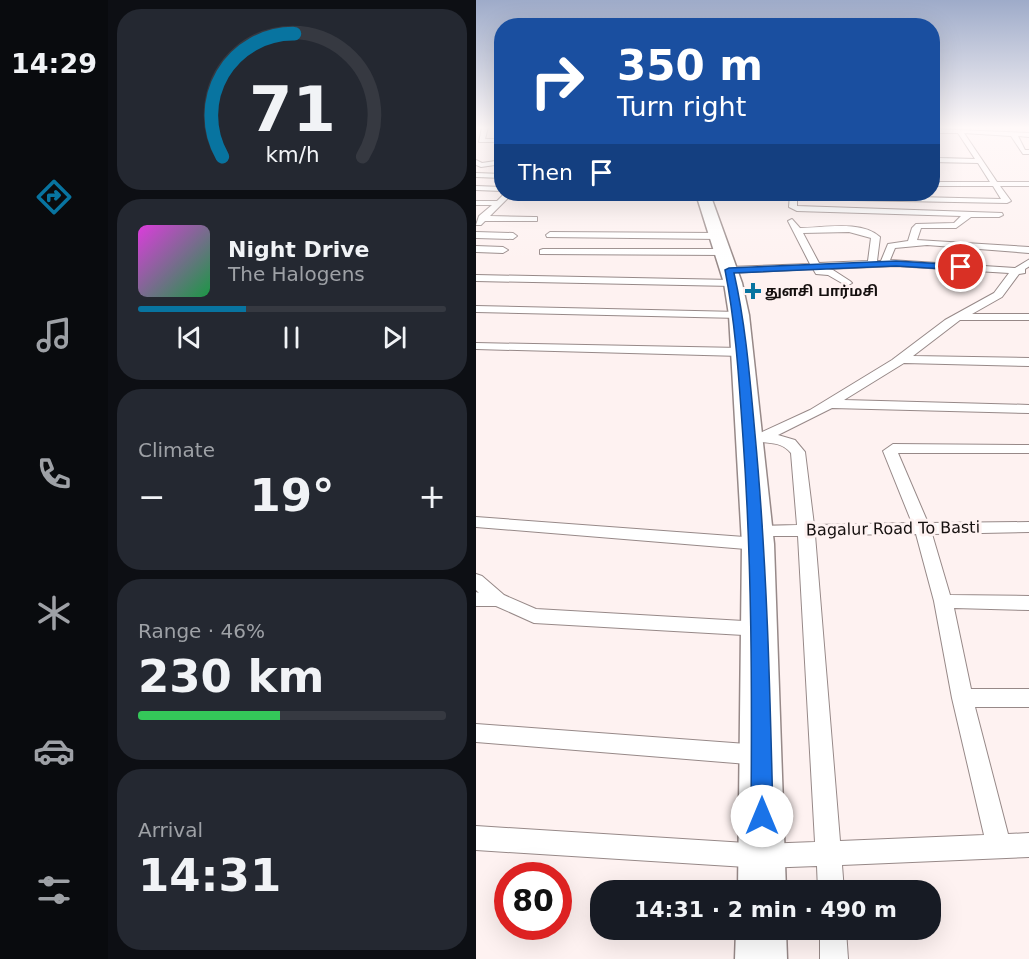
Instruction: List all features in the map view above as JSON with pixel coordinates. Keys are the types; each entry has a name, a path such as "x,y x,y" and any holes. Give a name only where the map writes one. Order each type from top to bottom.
{"highway":[{"path":"705,201 727,264 739,315 741,352 757,440 757,537 761,629 762,880"},
{"path":"761,940 761,959"}],"street":[{"path":"940,198 1007,201 988,172"},
{"path":"476,175 494,176"},
{"path":"940,184 1030,184"},
{"path":"476,188 494,189"},
{"path":"793,201 793,207 802,209 999,215"},
{"path":"476,203 498,203"},
{"path":"479,221 498,203"},
{"path":"912,242 916,228 919,226 956,225 969,214"},
{"path":"479,221 534,219"},
{"path":"792,220 817,269 838,275 846,283"},
{"path":"797,231 841,230 870,233 876,237 872,264"},
{"path":"476,235 513,236"},
{"path":"550,235 614,236 727,264"},
{"path":"610,246 614,236"},
{"path":"884,264 892,246 912,242 1030,250"},
{"path":"476,249 503,250"},
{"path":"543,252 817,269 872,264 923,263 1030,272"},
{"path":"757,440 830,404 902,359 957,317 998,295 1016,271 1030,262"},
{"path":"476,278 727,264"},
{"path":"476,309 739,315"},
{"path":"957,317 1030,317"},
{"path":"476,346 741,352"},
{"path":"902,359 1030,362"},
{"path":"830,404 1030,409"},
{"path":"757,440 790,443 798,453 806,530 830,880"},
{"path":"999,845 922,527 890,451 898,447 1030,449"},
{"name":"Bagalur Road To Basti","path":"476,522 757,537 806,530 1030,527"},
{"path":"476,580 498,600 533,616 761,629"},
{"path":"476,599 498,600"},
{"path":"942,602 1030,603"},
{"path":"962,698 1030,698"},
{"path":"476,733 762,756"},
{"path":"476,838 762,856 1030,845"},
{"path":"833,940 834,959"}],"place":[{"name":"துளசி பார்மசி","path":"753,291"}],"route":[{"path":"762,816 761,629 757,531 739,315 729,270 896,263 961,267"}]}
